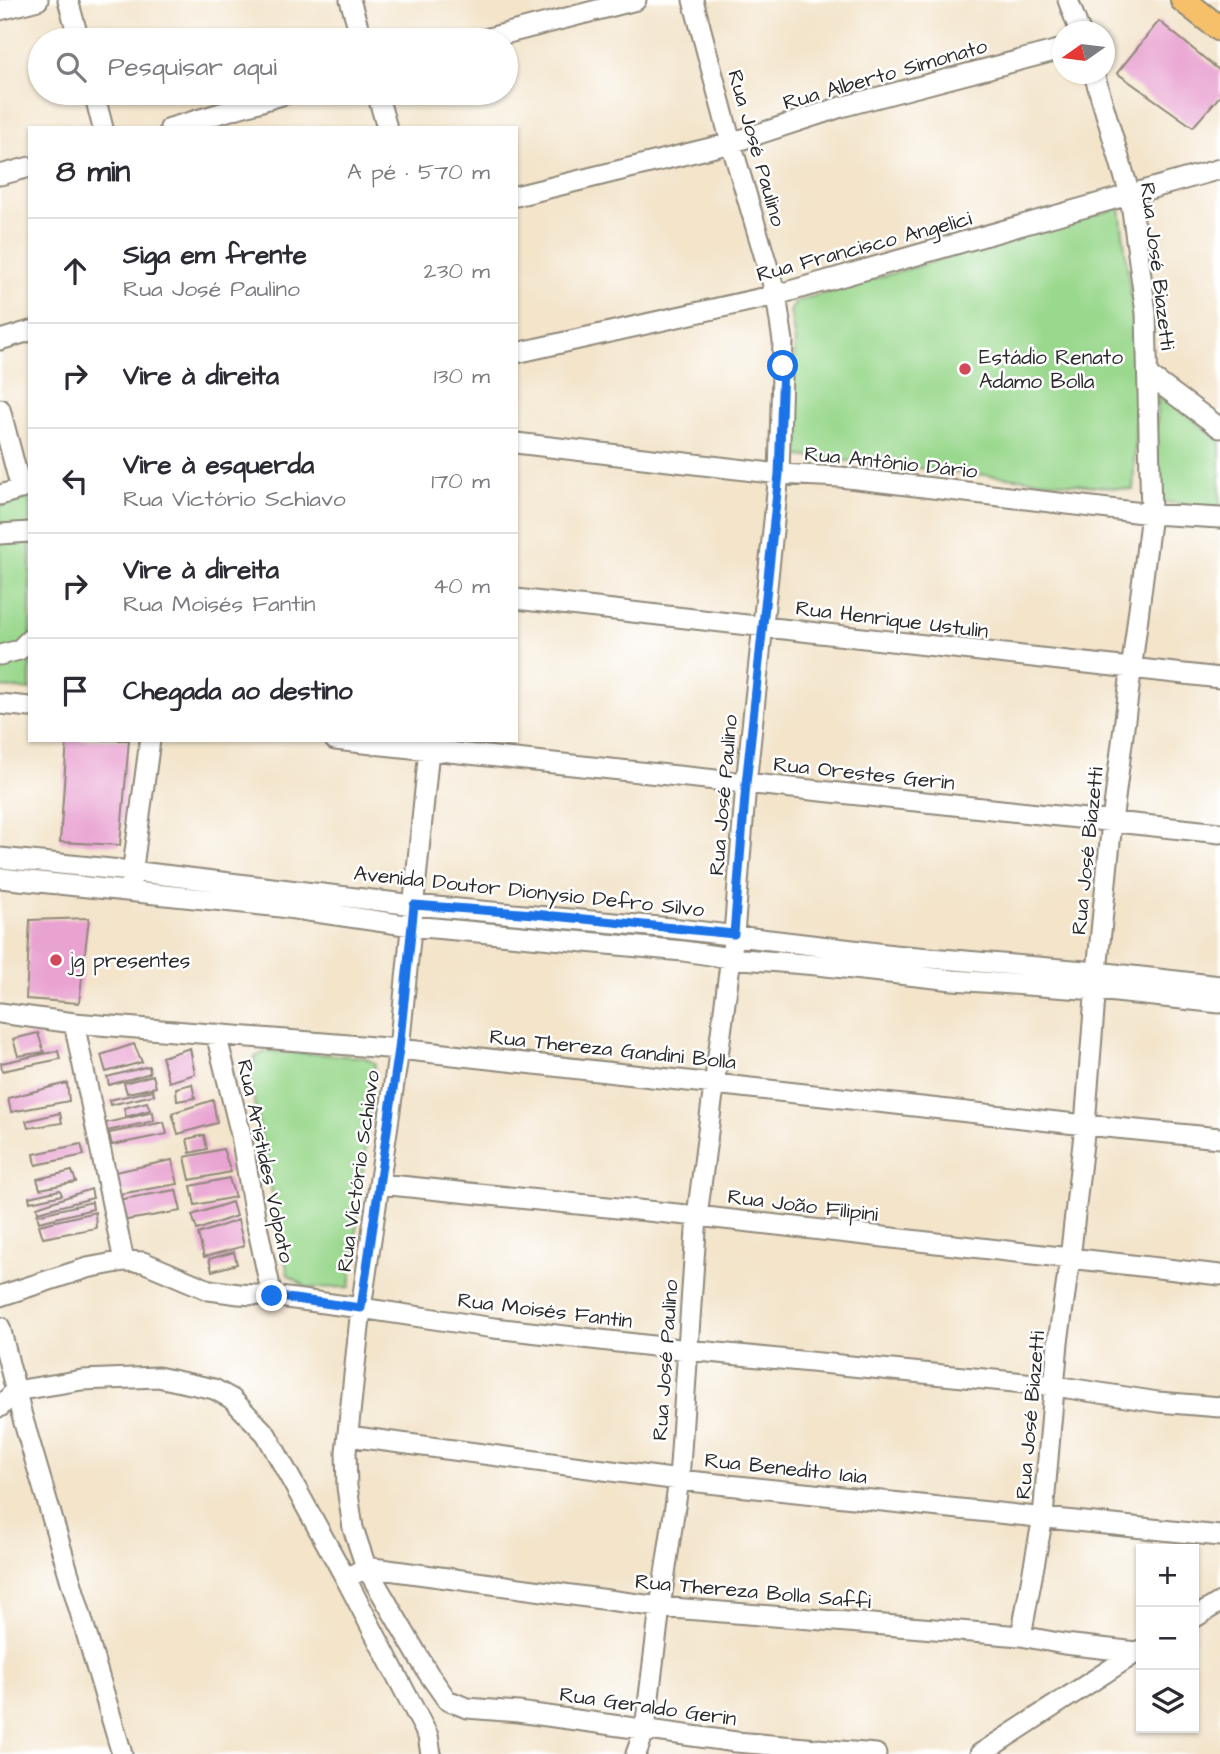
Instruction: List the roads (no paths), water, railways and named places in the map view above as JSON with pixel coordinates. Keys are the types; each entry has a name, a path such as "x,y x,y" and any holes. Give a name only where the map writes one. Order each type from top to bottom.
{"main road":[{"path":"1183,0 1220,29"}],"street":[{"path":"0,10 38,0"},
{"path":"68,0 76,28"},
{"path":"350,0 358,28"},
{"path":"518,30 636,0"},
{"name":"Rua José Paulino","path":"649,1723 660,1608 680,1480 697,1216 734,934 746,784 779,474 783,341 776,295 731,143 694,0"},
{"path":"1068,0 1076,21"},
{"name":"Rua Alberto Simonato","path":"518,196 731,143 841,107 1052,52"},
{"name":"Rua José Biazetti","path":"1021,1636 1043,1517 1058,1342 1085,1125 1112,822 1151,513 1146,313 1130,195 1097,84"},
{"path":"97,105 102,126"},
{"path":"177,126 248,105"},
{"path":"380,105 386,126"},
{"path":"0,175 28,168"},
{"name":"Rua Francisco Angelici","path":"518,353 776,295 1220,169"},
{"path":"0,340 28,332"},
{"path":"1148,375 1220,428"},
{"path":"0,409 25,488 0,495"},
{"name":"Rua Antônio Dário","path":"518,443 779,474 840,477 1151,513 1220,518"},
{"path":"0,534 28,532"},
{"name":"Rua Henrique Ustulin","path":"518,599 1220,678"},
{"path":"0,655 19,650 28,641"},
{"path":"0,704 28,707"},
{"path":"131,881 150,742"},
{"name":"Rua Orestes Gerin","path":"373,742 430,745 746,784 1220,833"},
{"name":"Rua Victório Schiavo","path":"428,1673 366,1567 354,1528 347,1486 346,1452 361,1308 399,1049 430,745"},
{"name":"Avenida Doutor Dionysio Defro Silvo","path":"0,858 281,907 412,926 953,980 1097,981 1220,986"},
{"name":"Avenida Doutor Dionysio Defro Silvo","path":"0,878 131,881 734,934 1097,981 1220,1003"},
{"name":"Rua Thereza Gandini Bolla","path":"0,1013 74,1023 399,1049 1220,1138"},
{"path":"74,1023 124,1261"},
{"name":"Rua Aristides Volpato","path":"216,1034 241,1135 272,1296"},
{"name":"Rua João Filipini","path":"380,1184 697,1216 1220,1275"},
{"name":"Rua Moisés Fantin","path":"0,1296 87,1268 124,1261 143,1262 209,1290 272,1296 494,1328 1055,1386 1158,1402 1220,1407"},
{"path":"0,1327 16,1391 122,1754"},
{"path":"0,1407 16,1391 82,1380 158,1377 214,1389 232,1399 266,1434 428,1736 431,1754"},
{"name":"Rua Benedito Iaia","path":"348,1436 680,1480 1220,1536"},
{"path":"346,1579 366,1567"},
{"name":"Rua Thereza Bolla Saffi","path":"366,1567 660,1608 1021,1636 1064,1644 1136,1651"},
{"path":"1199,1615 1220,1602"},
{"path":"980,1754 1136,1653"},
{"name":"Rua Geraldo Gerin","path":"428,1673 447,1700 467,1708 649,1723 736,1742 876,1754"},
{"path":"636,1754 649,1723"},
{"path":"648,1754 649,1723"}],"place":[{"name":"Estádio Renato Adamo Bolla","path":"965,369"},
{"name":"jg presentes","path":"56,960"}]}
